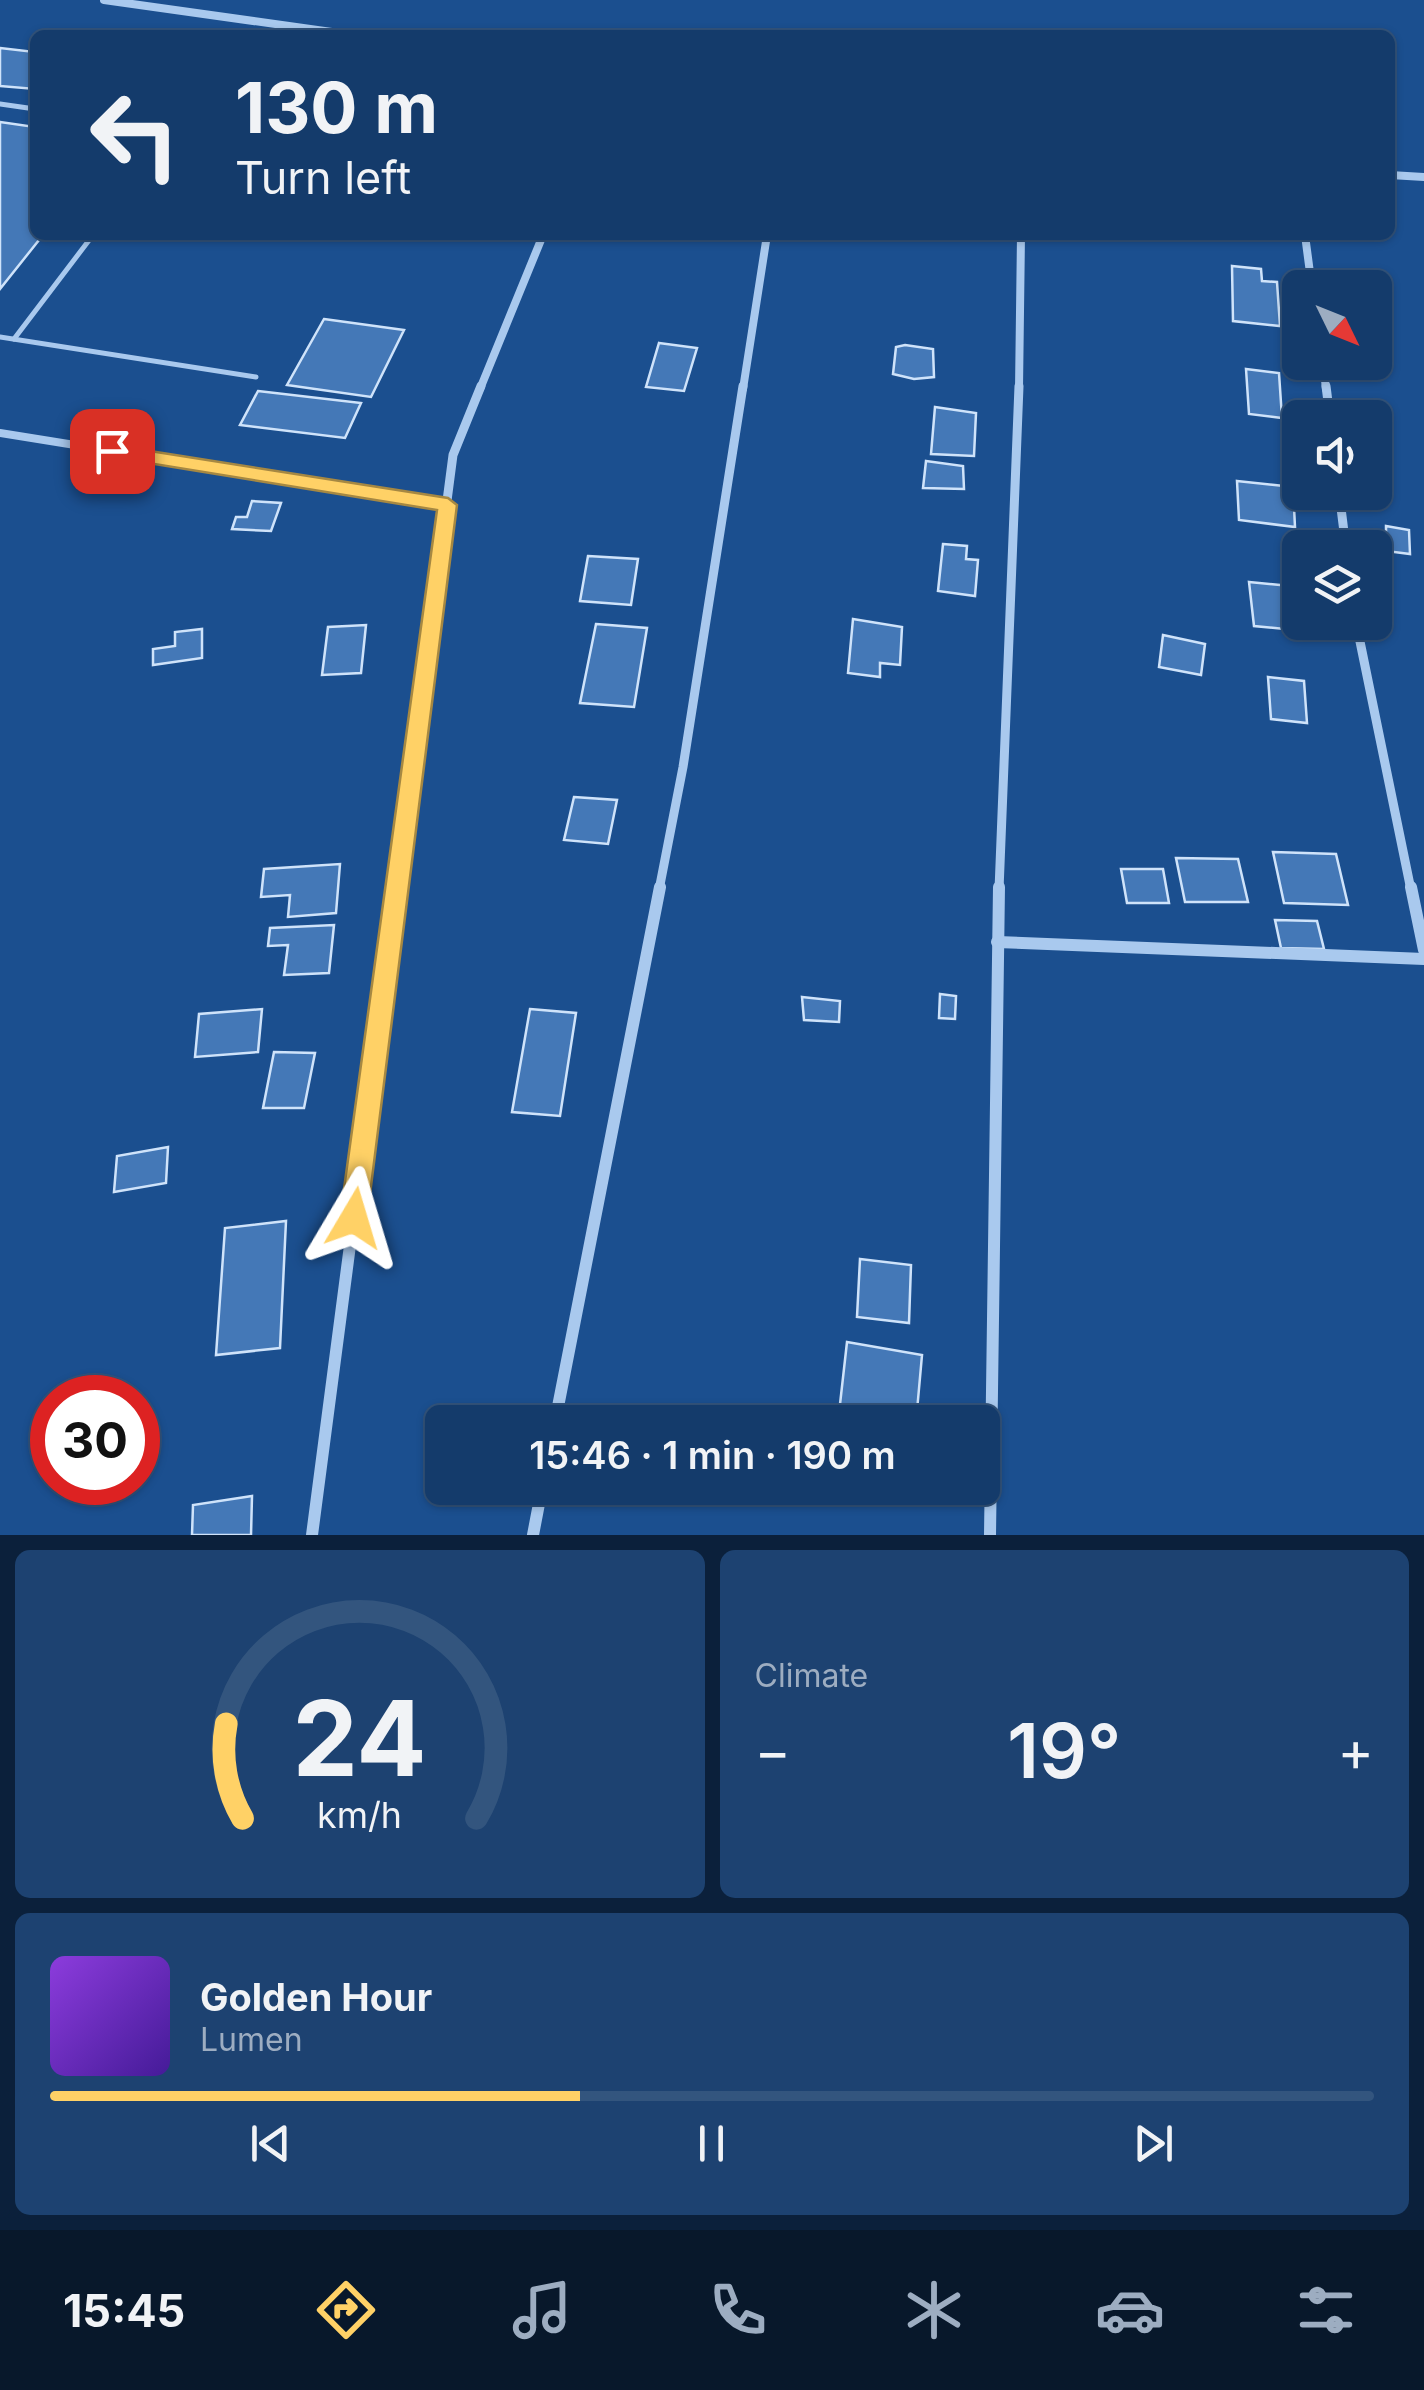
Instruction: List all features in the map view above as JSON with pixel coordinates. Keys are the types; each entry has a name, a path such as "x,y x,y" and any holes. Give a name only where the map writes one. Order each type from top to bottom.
{"street":[{"path":"104,0 317,30"},
{"path":"1395,175 1424,177"},
{"path":"312,1535 454,455 541,240"},
{"path":"558,1405 684,767 765,240"},
{"path":"990,1535 997,942 1018,467 1021,240"},
{"path":"1306,240 1310,270"},
{"path":"1360,640 1424,950"},
{"path":"997,942 1424,959"},
{"path":"533,1535 539,1505"}],"lane":[{"path":"0,104 30,107"},
{"path":"14,339 89,240"},
{"path":"0,337 256,376"},
{"path":"0,434 448,505"}],"building":[{"path":"0,48 30,51 30,89 0,86"},
{"path":"0,122 30,126 30,240 39,240 0,289"},
{"path":"1232,266 1261,269 1262,281 1277,282 1280,326 1233,321"},
{"path":"324,319 404,330 371,397 287,385"},
{"path":"659,343 697,348 684,391 646,387"},
{"path":"896,347 933,349 934,377 914,379 893,374"},
{"path":"1246,369 1279,373 1282,418 1249,414"},
{"path":"258,391 361,403 345,438 240,425"},
{"path":"935,407 976,413 974,456 931,454"},
{"path":"926,461 963,466 964,489 923,488"},
{"path":"1237,481 1282,486 1282,510 1294,510 1295,527 1239,520"},
{"path":"252,501 281,503 271,531 232,529 236,517 247,517"},
{"path":"1386,526 1409,530 1410,554 1392,552 1392,530 1386,530"},
{"path":"943,544 967,546 966,559 978,560 975,596 938,591"},
{"path":"588,556 638,559 631,605 580,601"},
{"path":"1249,582 1282,585 1282,629 1254,626"},
{"path":"853,619 902,627 900,665 880,663 880,677 848,673"},
{"path":"596,624 647,628 634,707 580,703"},
{"path":"366,625 361,673 322,675 328,627"},
{"path":"202,629 202,658 153,665 153,649 175,646 175,632"},
{"path":"1163,635 1205,644 1201,675 1159,667"},
{"path":"1268,677 1304,681 1307,723 1271,719"},
{"path":"574,797 617,800 608,844 564,840"},
{"path":"1273,852 1336,854 1348,905 1284,903"},
{"path":"1176,858 1238,859 1248,902 1185,902"},
{"path":"340,864 336,913 288,917 290,895 261,897 264,869"},
{"path":"1121,869 1163,869 1169,903 1127,903"},
{"path":"1275,920 1317,921 1324,949 1281,948"},
{"path":"334,925 329,973 284,975 288,945 268,946 270,928"},
{"path":"940,994 956,996 955,1019 939,1018"},
{"path":"802,997 840,1001 839,1022 804,1020"},
{"path":"262,1009 258,1052 195,1057 199,1014"},
{"path":"530,1009 576,1013 560,1116 512,1112"},
{"path":"274,1052 315,1053 304,1108 263,1108"},
{"path":"168,1147 166,1183 114,1192 117,1156"},
{"path":"286,1221 280,1348 216,1355 225,1228"},
{"path":"860,1259 911,1265 909,1323 857,1317"},
{"path":"847,1342 922,1355 918,1405 840,1405"},
{"path":"252,1496 251,1535 192,1535 193,1505"}],"route":[{"path":"112,451 448,505 354,1218"}]}
